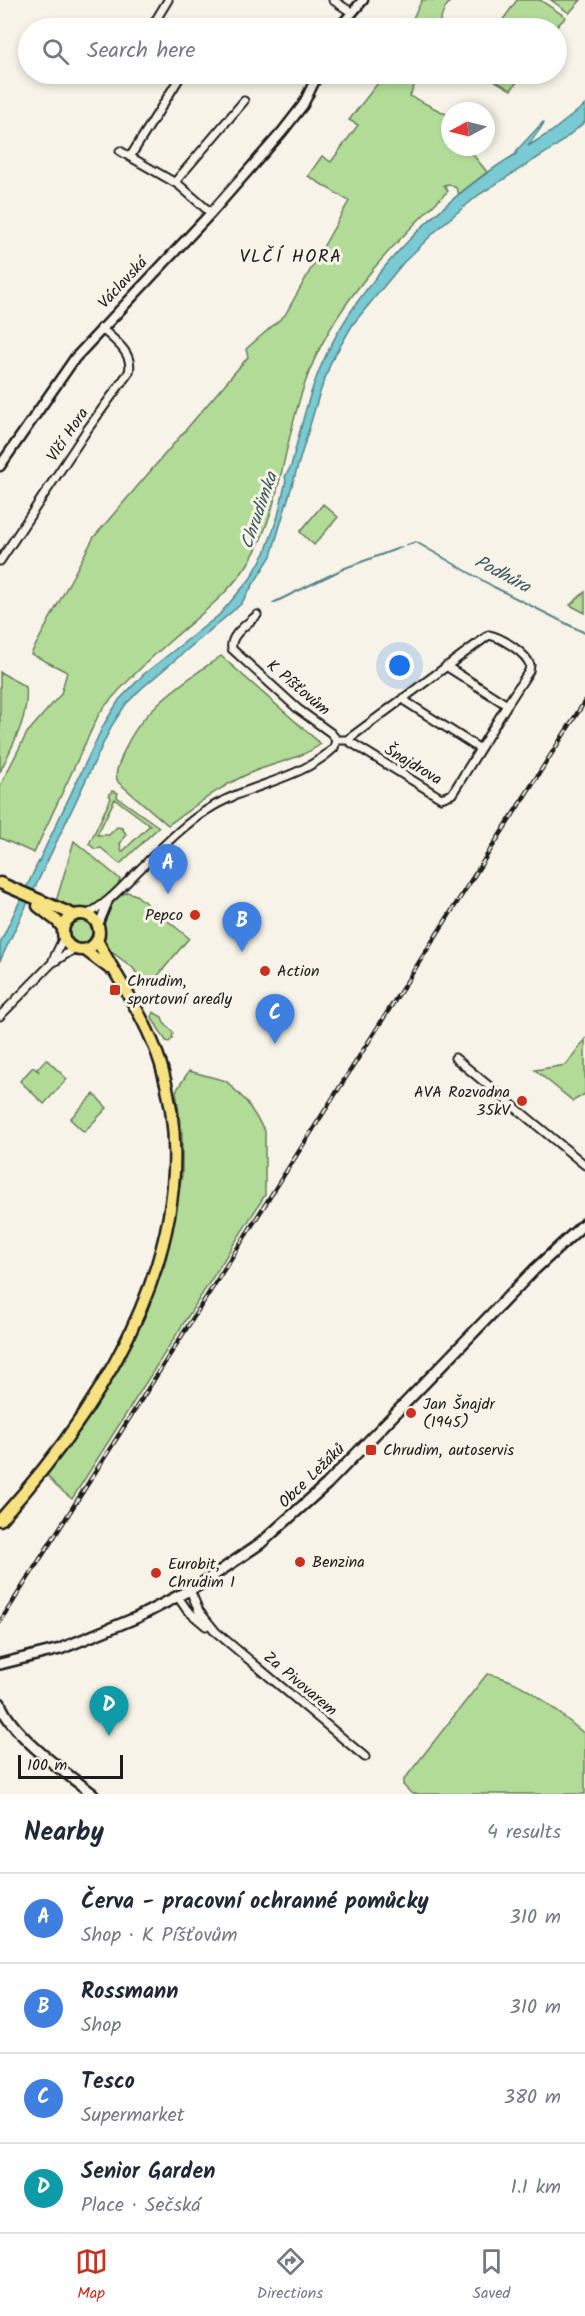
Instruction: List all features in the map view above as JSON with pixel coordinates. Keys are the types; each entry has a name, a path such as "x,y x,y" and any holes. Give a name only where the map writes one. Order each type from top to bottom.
{"main road":[{"path":"0,883 43,906 74,915 91,917 98,926 97,940 116,975 133,999 150,1034 169,1094 174,1127 174,1155 166,1227 149,1288 115,1360 66,1439 33,1484 0,1520"},
{"path":"43,906 57,921 63,934 80,950 116,975"},
{"path":"63,934 69,918 74,915"},
{"path":"80,950 97,940"},
{"name":"Obce Ležáků","path":"0,1664 33,1658 138,1617 190,1590 261,1543 306,1504 534,1270 585,1223"},
{"path":"0,1703 5,1715 33,1744 93,1794"}],"street":[{"path":"157,18 168,0"},
{"path":"333,0 351,12"},
{"path":"346,18 363,0"},
{"path":"130,157 176,84"},
{"name":"Václavská","path":"0,466 58,381 101,328 211,213 282,132 303,105 313,84"},
{"path":"176,182 244,101"},
{"path":"120,151 176,182 211,213"},
{"name":"Vlčí Hora","path":"0,561 87,430 129,372 128,354 101,328"},
{"name":"K Píšťovům","path":"257,615 232,639 232,649 298,709 332,733 336,740"},
{"name":"Šnajdrova","path":"495,636 525,656 530,665 452,794 441,798 347,740 403,698 483,638 495,636"},
{"path":"446,666 507,705"},
{"path":"403,698 480,749"},
{"path":"86,915 108,902 167,843 218,803 242,791 305,767 332,750 336,740 347,740"},
{"path":"98,926 108,902"},
{"path":"0,1016 51,963 63,934"},
{"path":"51,963 80,950"},
{"path":"455,1058 585,1165"},
{"name":"Za Pivovarem","path":"190,1590 199,1611 216,1632"},
{"name":"Za Pivovarem","path":"178,1597 192,1615 216,1632 365,1757"}],"green space":[{"path":"422,0 451,0 441,18 413,18"},
{"path":"517,0 540,0 566,17 565,18 504,18"},
{"path":"551,0 581,0 569,13"},
{"path":"377,84 415,84 410,96 441,112 441,156 474,156 487,172 459,194 456,188 449,184 444,185 448,191 364,280 329,330 315,358 297,407 269,517 261,539 243,572 213,604 136,673 99,714 34,853 0,838 0,786 27,733 61,694 67,672 31,654 94,537 248,357 246,349 285,315 349,201 308,176 322,156 331,162 358,125 349,120"},
{"path":"500,84 516,84 511,90"},
{"path":"323,504 338,517 314,545 300,532"},
{"path":"585,592 585,613 570,605"},
{"path":"221,656 321,744 295,758 237,779 168,825 118,782 116,776 118,768 128,742 149,713 176,688"},
{"path":"0,672 26,687 26,698 23,720 0,772"},
{"path":"112,791 118,793 117,797 159,827 120,864 101,848 95,849 89,844 111,798 109,795","holes":["115,799 150,825 122,852 120,844 126,834 122,828 117,827 109,835 97,835"]},
{"path":"74,841 120,879 119,884 103,901 84,910 55,905"},
{"path":"127,892 136,895 189,938 147,989 133,968 108,949 102,939 103,925 111,905"},
{"path":"81,921 89,924 92,932 89,940 81,943 73,940 70,932 73,924"},
{"path":"153,1012 162,1017 164,1023 173,1032 169,1042 166,1041 152,1018"},
{"path":"585,1039 585,1094 573,1101 535,1070 566,1065"},
{"path":"46,1059 67,1079 44,1104 20,1081 33,1067 39,1072 37,1069"},
{"path":"189,1071 226,1081 246,1101 265,1131 265,1195 72,1499 46,1474 82,1428 138,1331 165,1264 182,1175 182,1134 176,1091"},
{"path":"94,1094 107,1108 84,1132 70,1119"},
{"path":"487,1674 501,1677 527,1690 585,1734 585,1794 412,1794 403,1785 403,1781"}],"water":[{"path":"585,105 585,122 555,147 480,194 442,225 403,263 353,324 331,362 319,395 271,556 241,604 126,704 112,725 0,961 0,943 104,724 119,700 144,674 219,615 250,579 265,553 278,516 285,477 291,466 315,380 343,324 362,295 384,267 434,216 488,172 516,154 517,150 543,122 528,146 551,132"}],"waterway":[{"name":"Podhůra","path":"407,545 416,542 494,587 585,633"},
{"name":"Podhůra","path":"273,603 345,568 402,547"}],"railway":[{"path":"0,1622 585,701"}],"place":[{"name":"Červa - pracovní ochranné pomůcky","path":"168,894"},
{"name":"Pepco","path":"195,915"},
{"name":"Rossmann","path":"242,952"},
{"name":"Action","path":"265,971"},
{"name":"Chrudim, sportovní areály","path":"115,990"},
{"name":"Tesco","path":"275,1044"},
{"name":"AVA Rozvodna 35kV","path":"522,1101"},
{"name":"Jan Šnajdr (1945)","path":"411,1413"},
{"name":"Chrudim, autoservis","path":"371,1450"},
{"name":"Benzina","path":"300,1562"},
{"name":"Eurobit, Chrudim 1","path":"156,1573"},
{"name":"Senior Garden","path":"109,1736"}],"district":[{"name":"VLČÍ HORA","path":"291,257"}],"water label":[{"name":"Chrudimka","path":"260,511"}]}
